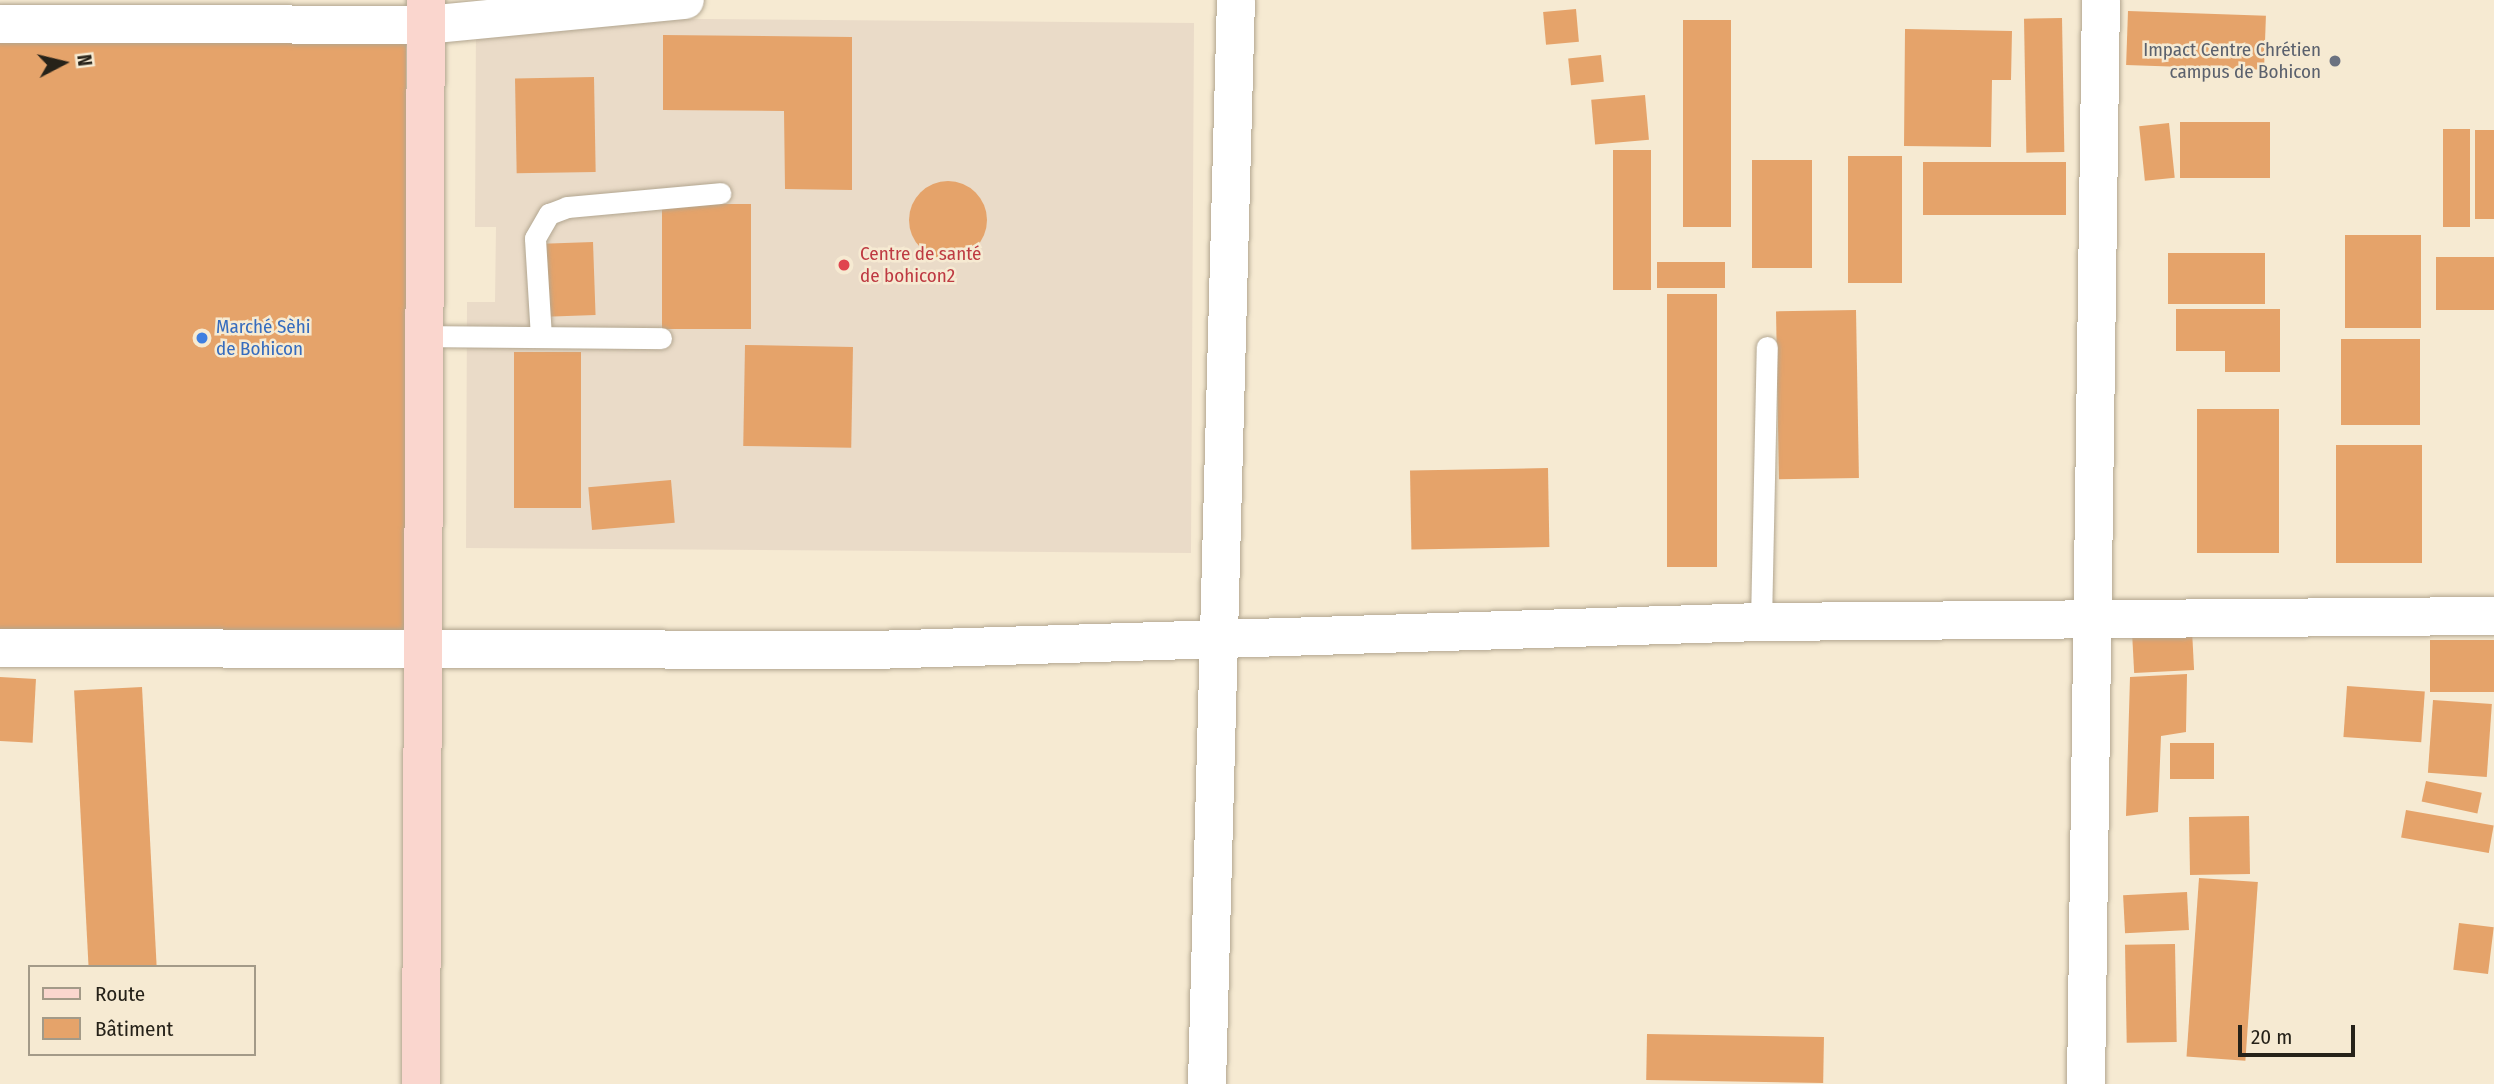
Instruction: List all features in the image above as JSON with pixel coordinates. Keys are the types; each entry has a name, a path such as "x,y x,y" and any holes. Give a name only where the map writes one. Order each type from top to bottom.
{"main road":[{"path":"421,1084 420,647 426,13"}],"street":[{"path":"0,24 426,13 685,0"},
{"path":"1207,1084 1217,642 1237,0"},
{"path":"2086,1084 2096,617 2101,0"},
{"path":"0,648 874,650 1217,642 1761,622 2096,617 2494,616"}],"lane":[{"path":"541,337 535,238 549,214 567,207 720,193"},
{"path":"423,336 661,338"},
{"path":"1761,622 1768,347"}],"shaded area":[{"name":"Centre de santé de bohicon2","path":"476,17 1194,23 1191,553 466,548 467,302 495,302 496,227 475,227"}],"building":[{"path":"1576,9 1579,42 1546,45 1543,12"},
{"path":"2128,11 2266,16 2264,70 2126,65"},
{"path":"2062,18 2064,152 2026,153 2024,19"},
{"path":"1683,20 1731,20 1731,227 1683,227"},
{"path":"1905,29 2012,31 2011,80 1992,80 1991,147 1904,146"},
{"path":"663,35 852,37 852,190 785,189 784,111 663,110"},
{"name":"Marché Sèhi de Bohicon","path":"0,37 406,37 406,636 0,636"},
{"path":"1601,55 1604,82 1571,85 1568,58"},
{"path":"594,77 596,172 517,173 515,78"},
{"path":"1645,95 1649,140 1595,145 1591,100"},
{"path":"2180,122 2270,122 2270,178 2180,178"},
{"path":"2169,123 2175,178 2145,181 2139,126"},
{"path":"2443,129 2470,129 2470,227 2443,227"},
{"path":"2475,130 2494,130 2494,219 2475,219"},
{"path":"1613,150 1651,150 1651,290 1613,290"},
{"path":"1848,156 1902,156 1902,283 1848,283"},
{"path":"1752,160 1812,160 1812,268 1752,268"},
{"path":"1923,162 2066,162 2066,215 1923,215"},
{"path":"948,181 963,184 975,193 984,205 987,220 984,235 975,247 963,256 948,259 933,256 921,247 912,235 909,220 912,205 921,193 933,184"},
{"path":"662,204 751,204 751,329 662,329"},
{"path":"2345,235 2421,235 2421,328 2345,328"},
{"path":"593,242 596,315 546,317 543,244"},
{"path":"2168,253 2265,253 2265,304 2168,304"},
{"path":"2436,257 2494,257 2494,310 2436,310"},
{"path":"1657,262 1725,262 1725,288 1657,288"},
{"path":"1667,294 1717,294 1717,567 1667,567"},
{"path":"2176,309 2280,309 2280,372 2225,372 2225,351 2176,351"},
{"path":"1856,310 1859,478 1779,479 1776,311"},
{"path":"2341,339 2420,339 2420,425 2341,425"},
{"path":"745,345 853,347 851,448 743,446"},
{"path":"514,352 581,352 581,508 514,508"},
{"path":"2197,409 2279,409 2279,553 2197,553"},
{"path":"2336,445 2422,445 2422,563 2336,563"},
{"path":"1548,468 1549,547 1411,549 1410,470"},
{"path":"671,480 675,523 592,530 588,487"},
{"path":"2192,630 2194,670 2134,673 2132,633"},
{"path":"2430,640 2494,640 2494,692 2430,692"},
{"path":"2187,674 2186,732 2161,736 2158,812 2126,816 2130,677"},
{"path":"0,677 36,679 33,743 0,741"},
{"path":"2347,686 2425,691 2421,742 2343,737"},
{"path":"142,687 157,965 88,965 74,691"},
{"path":"2433,700 2492,704 2487,777 2428,773"},
{"path":"2170,743 2214,743 2214,779 2170,779"},
{"path":"2426,781 2482,793 2477,813 2422,802"},
{"path":"2406,810 2494,825 2489,853 2401,838"},
{"path":"2249,816 2250,874 2190,875 2189,817"},
{"path":"2199,878 2258,882 2245,1061 2187,1057"},
{"path":"2187,892 2189,930 2125,933 2123,895"},
{"path":"2459,923 2494,927 2488,974 2453,970"},
{"path":"2175,944 2177,1042 2127,1043 2125,945"},
{"path":"1647,1034 1824,1037 1823,1083 1646,1080"}],"place":[{"name":"Impact Centre Chrétien campus de Bohicon","path":"2335,61"},
{"name":"Centre de santé de bohicon2","path":"844,265"},
{"name":"Marché Sèhi de Bohicon","path":"202,338"}]}
